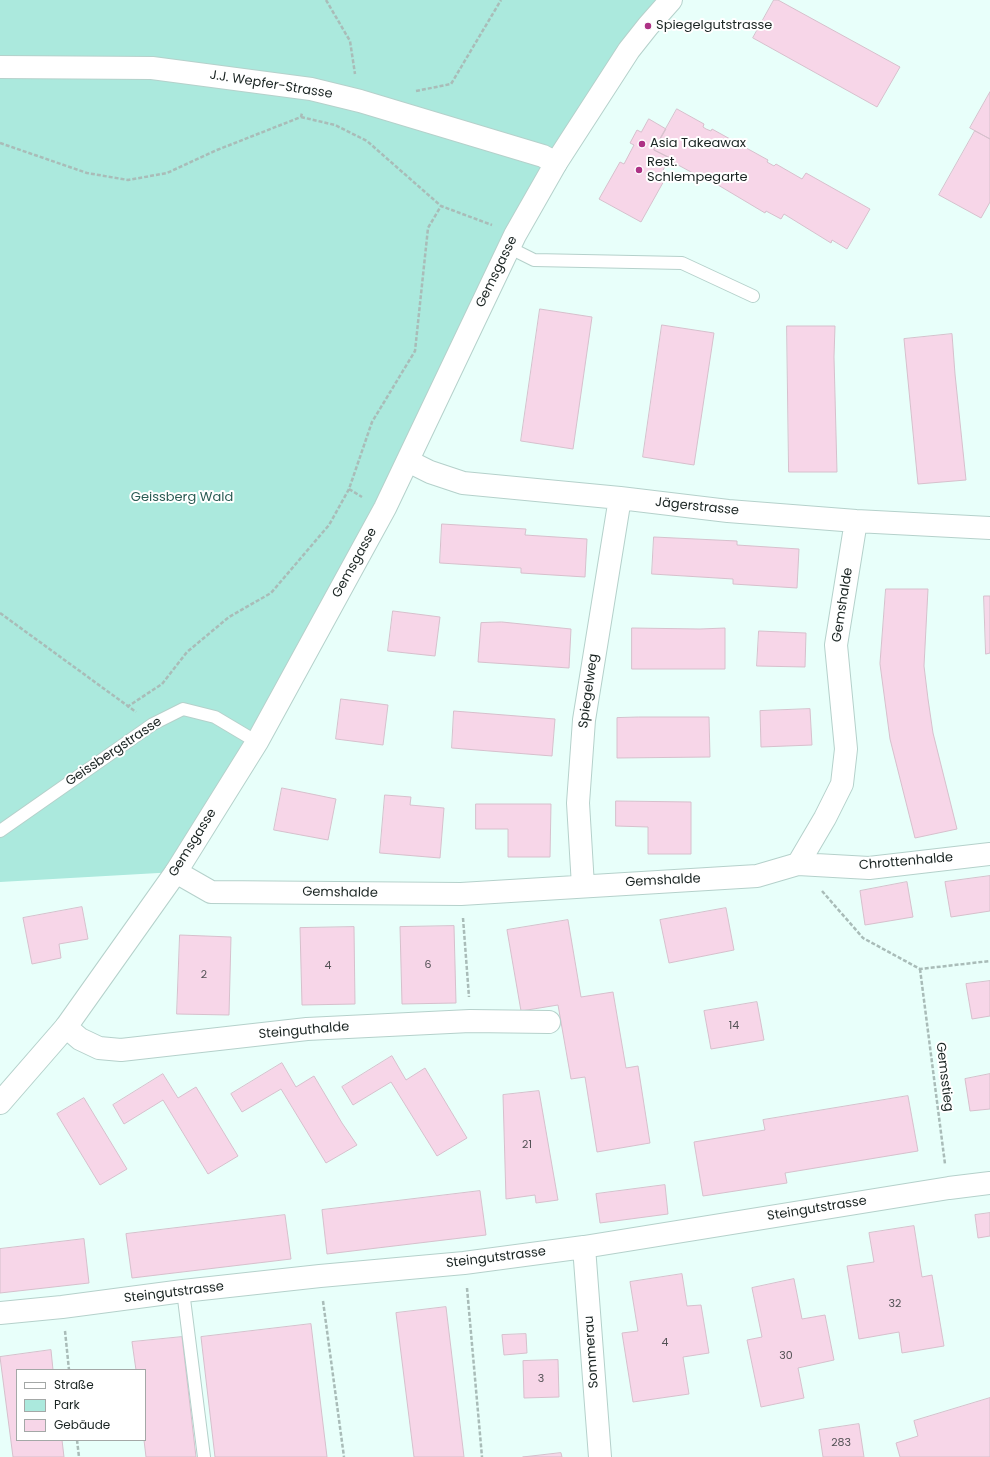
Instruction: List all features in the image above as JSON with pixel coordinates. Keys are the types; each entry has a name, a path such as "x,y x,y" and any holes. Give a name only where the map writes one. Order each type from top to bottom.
{"street":[{"name":"Gemsgasse","path":"0,1103 66,1027 176,872 257,742 408,461 512,241 556,163 629,50 671,0"},
{"name":"J.J. Wepfer-Strasse","path":"0,67 152,68 311,89 360,101 543,156 556,163"},
{"name":"Jägerstrasse","path":"408,461 430,472 463,483 620,498 728,511 856,521 990,528"},
{"name":"Spiegelweg","path":"583,886 578,803 584,720 620,498"},
{"name":"Gemshalde","path":"176,872 211,892 462,894 757,876 798,864 825,818 842,784 846,749 836,645 856,521"},
{"name":"Chrottenhalde","path":"798,864 868,868 990,854"},
{"name":"Steinguthalde","path":"66,1027 80,1039 99,1048 122,1050 307,1029 470,1021 549,1022"},
{"name":"Steingutstrasse","path":"0,1313 320,1276 464,1263 584,1247 949,1188 990,1183"},
{"name":"Sommerau","path":"584,1247 600,1457"}],"lane":[{"path":"512,241 534,260 682,263 753,296"},
{"name":"Geissbergstrasse","path":"0,831 153,724 182,709 215,717 257,742"},
{"path":"183,1291 204,1457"}],"path":[{"path":"326,0 350,41 360,101"},
{"path":"413,91 451,84 502,0"},
{"path":"301,117 311,89"},
{"path":"0,143 87,173 128,180 167,173 217,150 301,117 335,125 367,141 441,206 512,241"},
{"path":"127,707 162,684 187,652 228,617 271,593 329,524 349,489 372,422 415,351 428,228 441,206"},
{"path":"0,613 127,707 153,724"},
{"path":"798,864 863,938 920,969 990,961"},
{"path":"462,894 470,1021"},
{"name":"Gemsstieg","path":"920,969 949,1188"},
{"path":"464,1263 482,1457"},
{"path":"320,1276 344,1457"},
{"path":"62,1307 69,1369"},
{"path":"77,1441 79,1457"}],"green space":[{"name":"Geissberg Wald","path":"0,0 671,0 556,163 408,461 176,872 0,882"}],"building":[{"path":"774,0 778,0 900,67 877,107 753,38"},
{"path":"990,92 990,139 970,128"},
{"path":"677,109 704,124 703,127 706,129 711,131 712,129 768,160 767,162 774,166 776,164 802,179 806,173 870,209 847,249 832,240 831,243 784,214 781,219 766,211 765,213 703,176 702,178 654,150"},
{"name":"Rest. Schlempegarte","path":"649,119 666,129 654,150 670,158 659,177 665,179 641,222 599,199 620,162 624,164 634,145 630,143 637,130 641,132"},
{"path":"975,131 990,139 990,202 981,218 939,195"},
{"path":"540,309 592,317 573,449 521,441"},
{"path":"662,325 714,333 694,465 643,457"},
{"path":"787,326 835,326 834,357 837,472 789,472"},
{"path":"952,334 966,480 918,484 904,339"},
{"path":"442,524 526,529 525,535 587,539 585,577 521,573 521,568 440,563"},
{"path":"654,537 737,541 737,545 799,549 797,588 733,584 733,579 652,574"},
{"path":"886,589 928,589 924,666 933,733 957,829 915,838 890,739 880,664"},
{"path":"984,596 990,596 990,653 986,654"},
{"path":"393,611 440,617 435,656 388,651"},
{"path":"502,622 571,629 569,668 478,662 481,623"},
{"path":"632,628 725,628 725,669 632,669"},
{"path":"759,631 806,633 805,667 757,666"},
{"path":"341,699 388,705 383,745 336,739"},
{"path":"810,709 812,745 761,747 760,711"},
{"path":"454,711 555,719 552,756 452,748"},
{"path":"709,717 710,757 617,758 617,718"},
{"path":"282,788 336,799 328,840 274,830"},
{"path":"385,795 411,797 410,805 444,808 440,858 380,853"},
{"path":"616,801 691,802 691,854 648,854 648,827 616,826"},
{"path":"476,804 551,804 550,857 508,857 508,829 476,829"},
{"path":"990,876 990,911 951,917 945,882"},
{"path":"907,882 913,917 865,925 860,891"},
{"path":"82,907 88,939 59,944 61,958 32,964 23,918"},
{"path":"726,908 734,950 669,963 660,920"},
{"path":"568,920 581,997 613,992 626,1068 638,1066 650,1143 597,1152 585,1077 571,1079 558,1005 521,1011 507,930"},
{"path":"454,926 456,1003 402,1004 400,927"},
{"path":"354,927 355,1004 302,1005 300,928"},
{"path":"180,935 231,937 229,1015 177,1014"},
{"path":"990,981 990,1016 972,1019 966,984"},
{"path":"757,1002 764,1040 711,1049 704,1011"},
{"path":"392,1056 406,1080 425,1068 467,1138 437,1156 391,1082 353,1105 342,1087"},
{"path":"282,1063 296,1087 314,1076 357,1145 326,1163 281,1089 242,1112 231,1094"},
{"path":"163,1074 178,1098 196,1087 238,1156 208,1174 163,1100 124,1124 113,1105"},
{"path":"990,1074 990,1109 970,1111 965,1079"},
{"path":"539,1091 558,1200 536,1203 535,1195 506,1199 503,1095"},
{"path":"908,1096 918,1151 785,1173 787,1183 703,1196 694,1142 765,1130 763,1120"},
{"path":"84,1098 127,1169 100,1185 57,1114"},
{"path":"665,1185 668,1214 600,1223 596,1194"},
{"path":"480,1191 486,1235 327,1254 322,1210"},
{"path":"990,1213 990,1236 978,1238 975,1215"},
{"path":"285,1215 291,1259 132,1278 126,1234"},
{"path":"914,1226 922,1277 932,1275 944,1346 902,1353 899,1332 859,1339 847,1266 874,1262 869,1233"},
{"path":"84,1239 89,1283 0,1293 0,1249"},
{"path":"682,1274 687,1306 701,1305 709,1353 683,1357 689,1394 633,1402 622,1333 638,1331 630,1282"},
{"path":"794,1279 802,1319 825,1315 834,1360 798,1368 804,1398 761,1407 747,1340 762,1337 752,1288"},
{"path":"446,1307 464,1457 414,1457 396,1313"},
{"path":"311,1324 327,1457 215,1457 201,1337"},
{"path":"526,1334 527,1353 504,1355 502,1335"},
{"path":"182,1337 196,1457 146,1457 144,1441 146,1441 146,1369 136,1369 132,1342"},
{"path":"51,1350 53,1369 16,1369 16,1441 62,1441 64,1457 13,1457 0,1357"},
{"path":"558,1360 559,1397 524,1398 523,1361"},
{"path":"990,1398 990,1457 900,1457 896,1443 918,1436 914,1421"},
{"path":"859,1424 864,1457 823,1457 819,1430"},
{"path":"561,1453 562,1457 523,1457"}],"place":[{"name":"Spiegelgutstrasse","path":"648,26"},
{"name":"Asia Takeawax","path":"642,144"},
{"name":"Rest. Schlempegarte","path":"639,170"}]}
